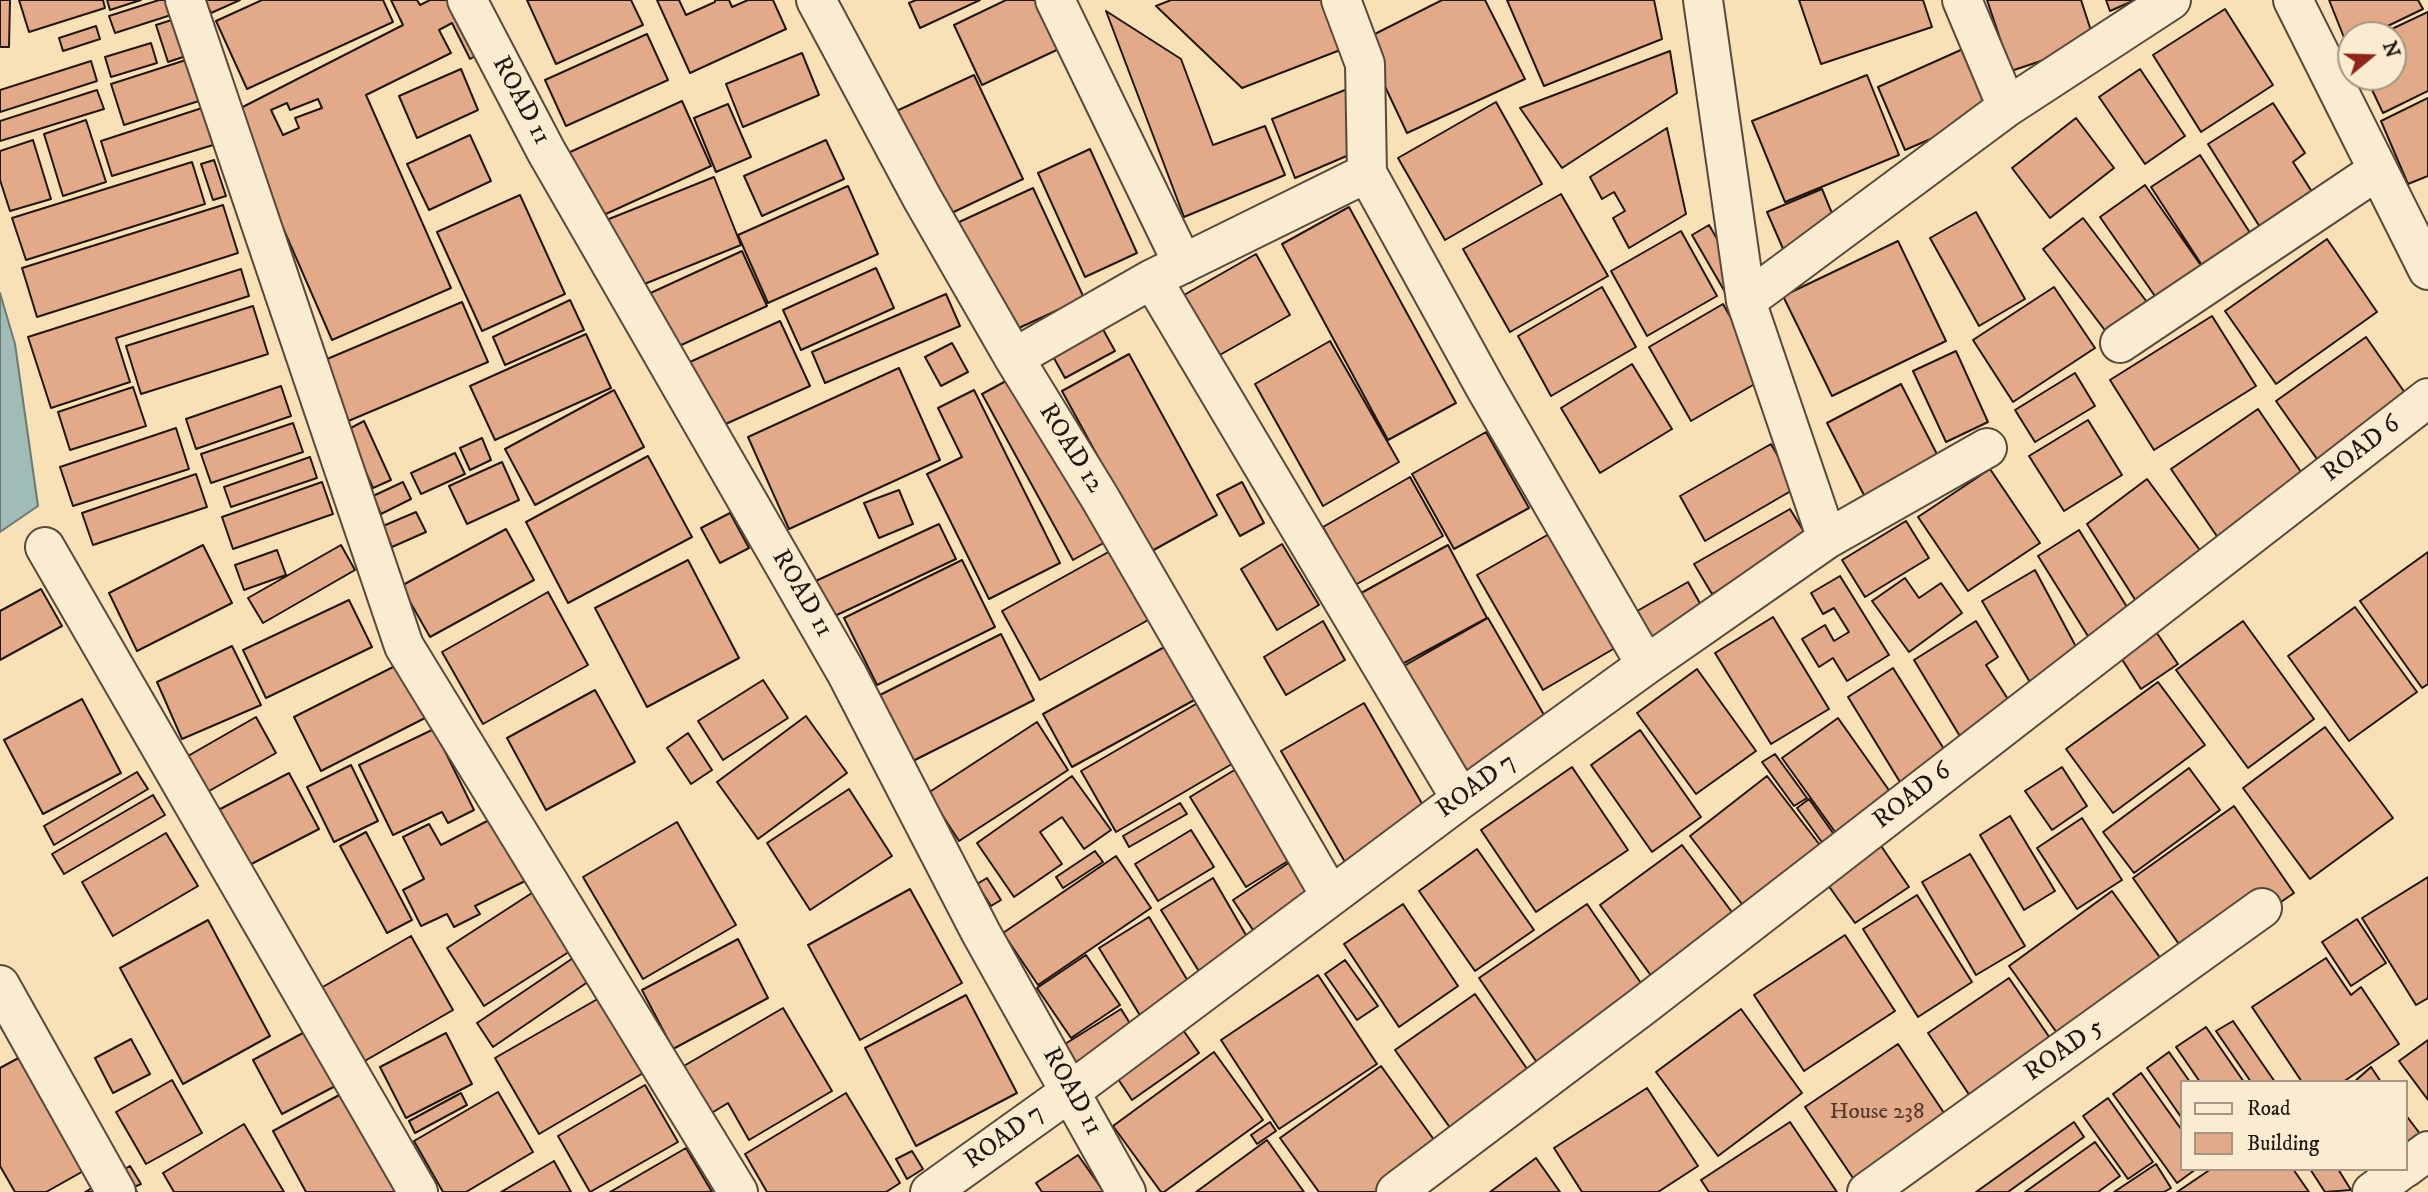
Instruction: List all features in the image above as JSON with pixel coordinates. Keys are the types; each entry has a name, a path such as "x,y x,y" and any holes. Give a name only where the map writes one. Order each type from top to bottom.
{"street":[{"path":"185,0 404,646 738,1192"},
{"name":"ROAD 11","path":"467,0 546,151 847,674 981,933 1126,1192"},
{"name":"ROAD 12","path":"816,0 922,198 1330,895"},
{"path":"1055,0 1168,272 1461,799"},
{"path":"1341,0 1365,64 1367,173 1485,387 1646,665"},
{"path":"1703,0 1746,301 1827,539"},
{"path":"1962,0 2007,107"},
{"path":"1746,301 2007,107 2171,0"},
{"path":"2293,0 2428,270"},
{"path":"2120,343 2378,170"},
{"path":"1014,358 1168,272 1367,173"},
{"name":"ROAD 6","path":"1396,1192 1644,1005 2428,398"},
{"name":"ROAD 7","path":"930,1192 1071,1091 1330,895 1646,665 1827,539 1987,448"},
{"path":"45,547 412,1190"},
{"name":"ROAD 5","path":"1867,1192 2262,908"},
{"path":"0,985 116,1192"},
{"path":"2407,1166 2428,1151"},
{"path":"2372,1192 2400,1171"}],"water":[{"path":"0,293 15,344 38,506 0,532"}],"building":[{"path":"0,0 10,0 9,47 0,47"},
{"path":"19,0 103,0 105,8 29,32"},
{"path":"107,0 141,0 110,10"},
{"path":"159,0 167,0 171,15 115,33 109,16"},
{"path":"205,0 240,0 211,13"},
{"path":"262,0 383,0 393,22 247,89 216,21"},
{"path":"391,0 417,0 420,5 430,0 458,0 484,51 470,59 452,23 439,30 451,53 366,95 451,288 332,340 252,157 229,114 403,25","holes":["318,99 322,108 295,118 299,128 283,135 271,110 287,103 290,110"]},
{"path":"527,0 631,0 643,25 556,64"},
{"path":"657,0 679,0 686,15 715,0 729,0 732,7 748,0 773,0 786,29 690,73"},
{"path":"916,0 980,0 920,28 909,3"},
{"path":"1006,0 1038,0 1061,48 982,85 954,25"},
{"path":"1171,0 1330,0 1348,47 1242,88 1156,6"},
{"path":"1442,0 1485,0 1525,79 1407,133 1363,40"},
{"path":"1507,0 1654,0 1662,39 1544,86"},
{"path":"1799,0 1923,0 1932,27 1821,64"},
{"path":"1987,0 2081,0 2095,43 2011,71"},
{"path":"2106,0 2135,0 2110,11"},
{"path":"2329,0 2418,0 2423,9 2398,21 2337,21"},
{"path":"2225,9 2273,85 2201,132 2153,55"},
{"path":"1106,11 1181,59 1213,145 1265,126 1285,175 1184,217"},
{"path":"2428,12 2428,91 2383,113 2373,91 2407,91 2407,22"},
{"path":"178,18 189,55 168,62 156,25"},
{"path":"96,26 100,39 63,51 59,38"},
{"path":"647,34 668,80 566,126 545,80"},
{"path":"151,43 157,63 111,77 105,57"},
{"path":"1963,49 1991,113 1905,150 1878,87"},
{"path":"1670,51 1677,93 1562,168 1520,108"},
{"path":"802,53 819,95 743,127 726,84"},
{"path":"189,59 202,100 124,125 111,84"},
{"path":"91,61 97,81 0,112 0,90"},
{"path":"461,69 478,110 417,138 399,96"},
{"path":"2140,69 2185,136 2145,164 2099,97"},
{"path":"974,75 1023,179 939,219 890,114"},
{"path":"1867,75 1899,155 1785,202 1752,121"},
{"path":"1350,88 1356,152 1295,178 1272,119"},
{"path":"97,90 104,109 0,141 0,121"},
{"path":"2428,98 2428,176 2408,184 2381,121"},
{"path":"682,101 711,166 597,218 568,153"},
{"path":"1496,102 1542,184 1445,240 1398,158"},
{"path":"2273,103 2305,153 2293,162 2321,206 2268,240 2208,144"},
{"path":"728,104 751,157 716,172 694,118"},
{"path":"202,108 213,145 112,176 101,141"},
{"path":"2076,118 2114,168 2050,218 2012,168"},
{"path":"86,120 106,182 63,196 44,134"},
{"path":"1667,128 1686,214 1629,248 1613,218 1625,211 1614,192 1602,199 1590,177"},
{"path":"470,135 491,181 429,210 407,164"},
{"path":"33,140 51,199 10,211 0,180 0,151"},
{"path":"826,140 844,179 762,216 744,176"},
{"path":"1090,149 1137,253 1085,277 1038,173"},
{"path":"2200,155 2254,239 2205,270 2151,187"},
{"path":"214,160 226,196 213,200 201,164"},
{"path":"192,162 205,204 26,260 12,218"},
{"path":"714,177 741,245 632,289 604,221"},
{"path":"2145,185 2202,267 2157,299 2100,217"},
{"path":"848,186 878,254 768,303 738,235"},
{"path":"1033,188 1084,298 1008,333 957,223"},
{"path":"1822,189 1838,228 1784,251 1767,212"},
{"path":"1561,194 1608,276 1510,332 1463,249"},
{"path":"520,195 565,294 482,331 437,232"},
{"path":"223,205 238,253 37,317 22,268"},
{"path":"1349,207 1456,403 1388,440 1282,244"},
{"path":"1976,212 2025,299 1979,326 1930,238"},
{"path":"2083,218 2147,302 2107,333 2043,249"},
{"path":"1709,225 1742,282 1725,292 1692,235"},
{"path":"1681,231 1717,296 1647,336 1611,271"},
{"path":"2327,239 2377,312 2276,384 2225,311"},
{"path":"1898,241 1946,341 1832,396 1783,296"},
{"path":"742,251 767,306 668,351 644,296"},
{"path":"1256,254 1290,315 1211,360 1177,299"},
{"path":"876,268 894,308 801,350 783,310"},
{"path":"241,269 249,296 116,338 130,382 51,408 28,337"},
{"path":"1602,287 1636,347 1551,396 1518,336"},
{"path":"2054,287 2095,348 2013,402 1973,340"},
{"path":"946,294 960,326 825,383 812,352"},
{"path":"570,300 584,330 505,365 493,337"},
{"path":"462,302 488,362 346,422 320,362"},
{"path":"1723,304 1765,378 1691,421 1649,347"},
{"path":"253,306 268,354 141,394 126,346"},
{"path":"2212,316 2256,386 2154,450 2110,380"},
{"path":"780,321 810,386 719,427 690,362"},
{"path":"1100,324 1115,351 1065,378 1050,351"},
{"path":"586,334 611,388 495,440 470,386"},
{"path":"2366,337 2426,423 2336,486 2276,401"},
{"path":"1330,341 1399,462 1323,506 1255,384"},
{"path":"952,343 968,372 941,386 925,357"},
{"path":"1956,351 1988,422 1946,442 1913,371"},
{"path":"1129,354 1217,515 1150,552 1062,391"},
{"path":"1632,364 1672,429 1600,473 1561,408"},
{"path":"899,368 940,460 789,529 748,437"},
{"path":"2075,373 2095,406 2035,442 2015,410"},
{"path":"1017,375 1107,541 1073,560 982,394"},
{"path":"1901,384 1941,462 1867,501 1827,423"},
{"path":"281,386 291,416 196,449 186,419"},
{"path":"133,387 146,426 70,450 58,412"},
{"path":"614,390 644,447 535,505 505,449"},
{"path":"974,390 1060,563 989,599 927,474 962,457 938,408"},
{"path":"2258,409 2312,488 2225,548 2171,469"},
{"path":"2088,420 2122,475 2064,511 2029,456"},
{"path":"364,421 391,480 373,488 347,430"},
{"path":"293,423 303,452 211,483 201,454"},
{"path":"176,428 189,469 73,506 60,467"},
{"path":"1486,432 1529,508 1454,549 1412,474"},
{"path":"482,438 491,460 470,470 460,448"},
{"path":"1771,444 1796,488 1705,541 1680,496"},
{"path":"455,453 465,474 421,494 411,473"},
{"path":"648,456 692,537 568,603 526,522"},
{"path":"310,457 317,478 231,507 224,487"},
{"path":"502,462 519,500 467,524 449,486"},
{"path":"1990,469 2040,543 1968,591 1918,517"},
{"path":"196,474 207,507 93,545 82,513"},
{"path":"1410,477 1443,536 1355,585 1323,527"},
{"path":"2147,479 2211,565 2141,609 2087,524"},
{"path":"322,482 333,514 233,549 222,517"},
{"path":"403,482 411,499 381,514 373,496"},
{"path":"1242,482 1264,523 1240,536 1217,495"},
{"path":"899,490 913,524 879,538 864,503"},
{"path":"1790,509 1809,540 1712,594 1694,564"},
{"path":"416,512 426,532 392,547 383,526"},
{"path":"730,513 749,548 720,563 701,528"},
{"path":"1906,521 1929,558 1865,597 1842,560"},
{"path":"939,524 956,559 824,621 807,585"},
{"path":"506,529 534,580 430,637 401,586"},
{"path":"2079,530 2132,615 2091,641 2038,556"},
{"path":"1549,534 1615,648 1543,690 1477,575"},
{"path":"1282,544 1319,605 1277,630 1241,569"},
{"path":"203,545 232,603 137,651 109,593"},
{"path":"341,545 355,570 263,623 248,598"},
{"path":"1121,545 1159,614 1040,680 1002,611"},
{"path":"1448,545 1487,618 1393,669 1354,597"},
{"path":"277,550 286,575 244,590 235,565"},
{"path":"2428,552 2428,684 2422,688 2360,601"},
{"path":"688,560 739,658 647,707 595,608"},
{"path":"962,560 995,627 877,685 844,618"},
{"path":"2035,570 2081,656 2034,689 1982,601"},
{"path":"1840,576 1889,655 1847,681 1833,658 1819,667 1802,639 1825,625 1834,641 1849,632 1834,608 1823,614 1811,593"},
{"path":"1905,578 1919,598 1941,583 1962,613 1909,652 1872,601"},
{"path":"1688,582 1706,614 1641,650 1623,619"},
{"path":"41,589 62,626 0,660 0,611"},
{"path":"548,592 588,665 483,724 442,652"},
{"path":"349,600 372,647 266,698 243,650"},
{"path":"2355,607 2417,692 2349,741 2288,656"},
{"path":"1773,617 1829,709 1771,744 1715,653"},
{"path":"1488,618 1551,727 1460,779 1397,670"},
{"path":"1323,621 1345,660 1286,695 1264,657"},
{"path":"1976,621 1998,657 1986,665 2013,707 1961,738 1914,660"},
{"path":"2243,621 2314,719 2248,768 2176,670"},
{"path":"2152,626 2178,664 2141,689 2116,650"},
{"path":"1001,634 1034,700 907,764 874,698"},
{"path":"1168,645 1198,698 1072,767 1043,714"},
{"path":"232,646 261,705 182,739 157,682"},
{"path":"397,665 425,718 321,771 294,717"},
{"path":"1893,668 1949,757 1903,787 1848,697"},
{"path":"1697,669 1756,751 1696,794 1637,713"},
{"path":"763,680 788,718 723,760 698,721"},
{"path":"2158,682 2205,745 2113,813 2066,749"},
{"path":"595,690 635,762 546,810 507,738"},
{"path":"82,699 121,773 43,814 4,740"},
{"path":"1201,701 1237,761 1116,832 1081,771"},
{"path":"1364,703 1428,814 1345,862 1281,751"},
{"path":"806,716 847,773 758,839 717,782"},
{"path":"256,717 276,753 195,799 174,764"},
{"path":"1838,718 1898,803 1843,843 1782,758"},
{"path":"1037,722 1068,770 959,841 928,793"},
{"path":"2325,727 2393,818 2310,879 2243,788"},
{"path":"434,729 474,810 448,823 442,812 393,835 359,765"},
{"path":"1640,730 1701,817 1652,852 1591,765"},
{"path":"688,733 712,770 691,784 667,748"},
{"path":"1775,754 1807,798 1794,806 1762,762"},
{"path":"351,765 378,821 334,842 307,787"},
{"path":"1241,766 1296,856 1246,887 1190,797"},
{"path":"1572,767 1628,850 1536,912 1481,830"},
{"path":"2062,767 2087,806 2052,830 2025,791"},
{"path":"2189,768 2220,810 2134,873 2103,832"},
{"path":"137,772 148,789 54,845 44,826"},
{"path":"289,773 319,829 234,873 205,817"},
{"path":"1072,776 1111,830 1084,849 1062,817 1040,832 1062,864 1014,897 977,843"},
{"path":"1767,776 1826,853 1748,912 1690,836"},
{"path":"849,789 892,856 810,910 767,843"},
{"path":"153,795 165,815 64,874 52,854"},
{"path":"1809,799 1840,843 1829,852 1797,808"},
{"path":"1180,803 1187,814 1129,847 1123,836"},
{"path":"2234,806 2294,893 2192,963 2133,878"},
{"path":"2010,816 2055,891 2024,910 1980,835"},
{"path":"493,818 525,881 475,906 480,914 454,927 447,914 421,926 403,890 424,879 403,837 429,824 441,845"},
{"path":"2082,818 2122,880 2077,909 2037,848"},
{"path":"677,822 736,925 643,979 583,877"},
{"path":"1191,830 1214,867 1158,901 1135,864"},
{"path":"366,832 412,920 387,933 340,846"},
{"path":"166,833 198,886 113,936 82,882"},
{"path":"1877,840 1909,887 1855,923 1823,878"},
{"path":"1682,845 1740,923 1657,984 1600,905"},
{"path":"1477,849 1534,930 1475,971 1419,891"},
{"path":"1095,851 1103,862 1063,888 1056,877"},
{"path":"1970,854 2025,946 1976,975 1922,882"},
{"path":"1116,856 1151,908 1038,985 1003,933"},
{"path":"1290,862 1316,901 1259,939 1233,900"},
{"path":"2428,877 2428,998 2416,1005 2362,918"},
{"path":"987,878 1001,900 991,906 977,884"},
{"path":"1213,878 1250,942 1200,973 1161,910"},
{"path":"538,889 575,948 484,1006 447,948"},
{"path":"910,889 962,983 860,1040 808,945"},
{"path":"2112,891 2174,977 2070,1051 2009,966"},
{"path":"1917,895 1972,982 1918,1017 1863,929"},
{"path":"1403,904 1458,986 1399,1027 1344,944"},
{"path":"1587,904 1645,989 1538,1064 1479,978"},
{"path":"1149,917 1191,986 1141,1017 1099,948"},
{"path":"2357,919 2386,963 2351,986 2322,942"},
{"path":"208,920 270,1036 183,1084 120,968"},
{"path":"1845,935 1895,1011 1804,1071 1754,995"},
{"path":"411,936 453,1010 363,1062 321,988"},
{"path":"738,939 768,998 673,1049 642,990"},
{"path":"579,954 595,977 493,1047 477,1023"},
{"path":"1086,955 1120,1005 1071,1038 1037,988"},
{"path":"2326,958 2351,995 2361,987 2399,1044 2346,1080 2301,1080 2252,1007"},
{"path":"1345,960 1378,1006 1357,1020 1325,974"},
{"path":"1318,975 1377,1064 1279,1129 1221,1040"},
{"path":"2009,978 2056,1047 1974,1102 1928,1033"},
{"path":"1475,994 1532,1076 1453,1132 1395,1050"},
{"path":"966,995 1017,1093 916,1146 865,1048"},
{"path":"601,997 645,1072 539,1134 495,1058"},
{"path":"783,1008 832,1091 749,1140 728,1103 705,1117 677,1070"},
{"path":"1121,1009 1136,1033 1080,1069 1065,1044"},
{"path":"1741,1009 1802,1093 1718,1156 1656,1072"},
{"path":"2233,1021 2274,1080 2250,1080 2216,1031"},
{"path":"314,1027 343,1082 282,1114 253,1060"},
{"path":"1181,1027 1199,1053 1132,1100 1114,1073"},
{"path":"2206,1027 2243,1080 2199,1080 2176,1047"},
{"path":"446,1033 472,1084 406,1118 380,1067"},
{"path":"131,1039 150,1074 113,1093 95,1058"},
{"path":"2428,1040 2428,1100 2399,1061"},
{"path":"50,1041 112,1155 46,1192 15,1192 0,1166 0,1068"},
{"path":"1898,1044 1948,1119 1855,1181 1805,1107"},
{"path":"1214,1052 1263,1120 1161,1192 1113,1126"},
{"path":"2169,1052 2189,1080 2180,1080 2180,1116 2147,1068"},
{"path":"1381,1066 1442,1151 1385,1192 1319,1192 1280,1138"},
{"path":"2371,1067 2380,1080 2356,1080"},
{"path":"2141,1073 2180,1128 2180,1171 2193,1171 2177,1183 2113,1094"},
{"path":"172,1080 202,1133 146,1164 116,1112"},
{"path":"645,1085 678,1142 590,1192 558,1136"},
{"path":"354,1087 412,1192 306,1192 273,1131"},
{"path":"1647,1088 1698,1166 1658,1192 1582,1192 1554,1148"},
{"path":"498,1092 533,1152 466,1192 443,1192 414,1141"},
{"path":"461,1093 467,1105 415,1133 409,1121"},
{"path":"846,1093 900,1183 886,1192 767,1192 745,1154"},
{"path":"2108,1098 2153,1162 2128,1179 2083,1116"},
{"path":"2407,1117 2427,1143 2407,1158"},
{"path":"1270,1122 1276,1131 1257,1144 1251,1135"},
{"path":"1790,1122 1837,1192 1709,1192 1701,1180"},
{"path":"2074,1122 2084,1137 2008,1192 1976,1192"},
{"path":"244,1124 284,1192 174,1192 163,1173"},
{"path":"1267,1140 1304,1192 1196,1192"},
{"path":"2095,1142 2120,1176 2098,1192 2025,1192"},
{"path":"686,1148 712,1192 610,1192"},
{"path":"912,1151 923,1169 907,1179 896,1159"},
{"path":"1078,1155 1104,1192 1042,1192 1036,1183"},
{"path":"1536,1158 1560,1192 1490,1192"},
{"path":"554,1161 571,1192 501,1192"},
{"path":"2156,1164 2171,1188 2164,1192 2114,1192"},
{"path":"130,1166 141,1184 134,1187 137,1192 85,1192"},
{"path":"2208,1171 2294,1171 2309,1192 2177,1192"},
{"path":"2311,1171 2339,1171 2351,1190 2325,1192"}]}
